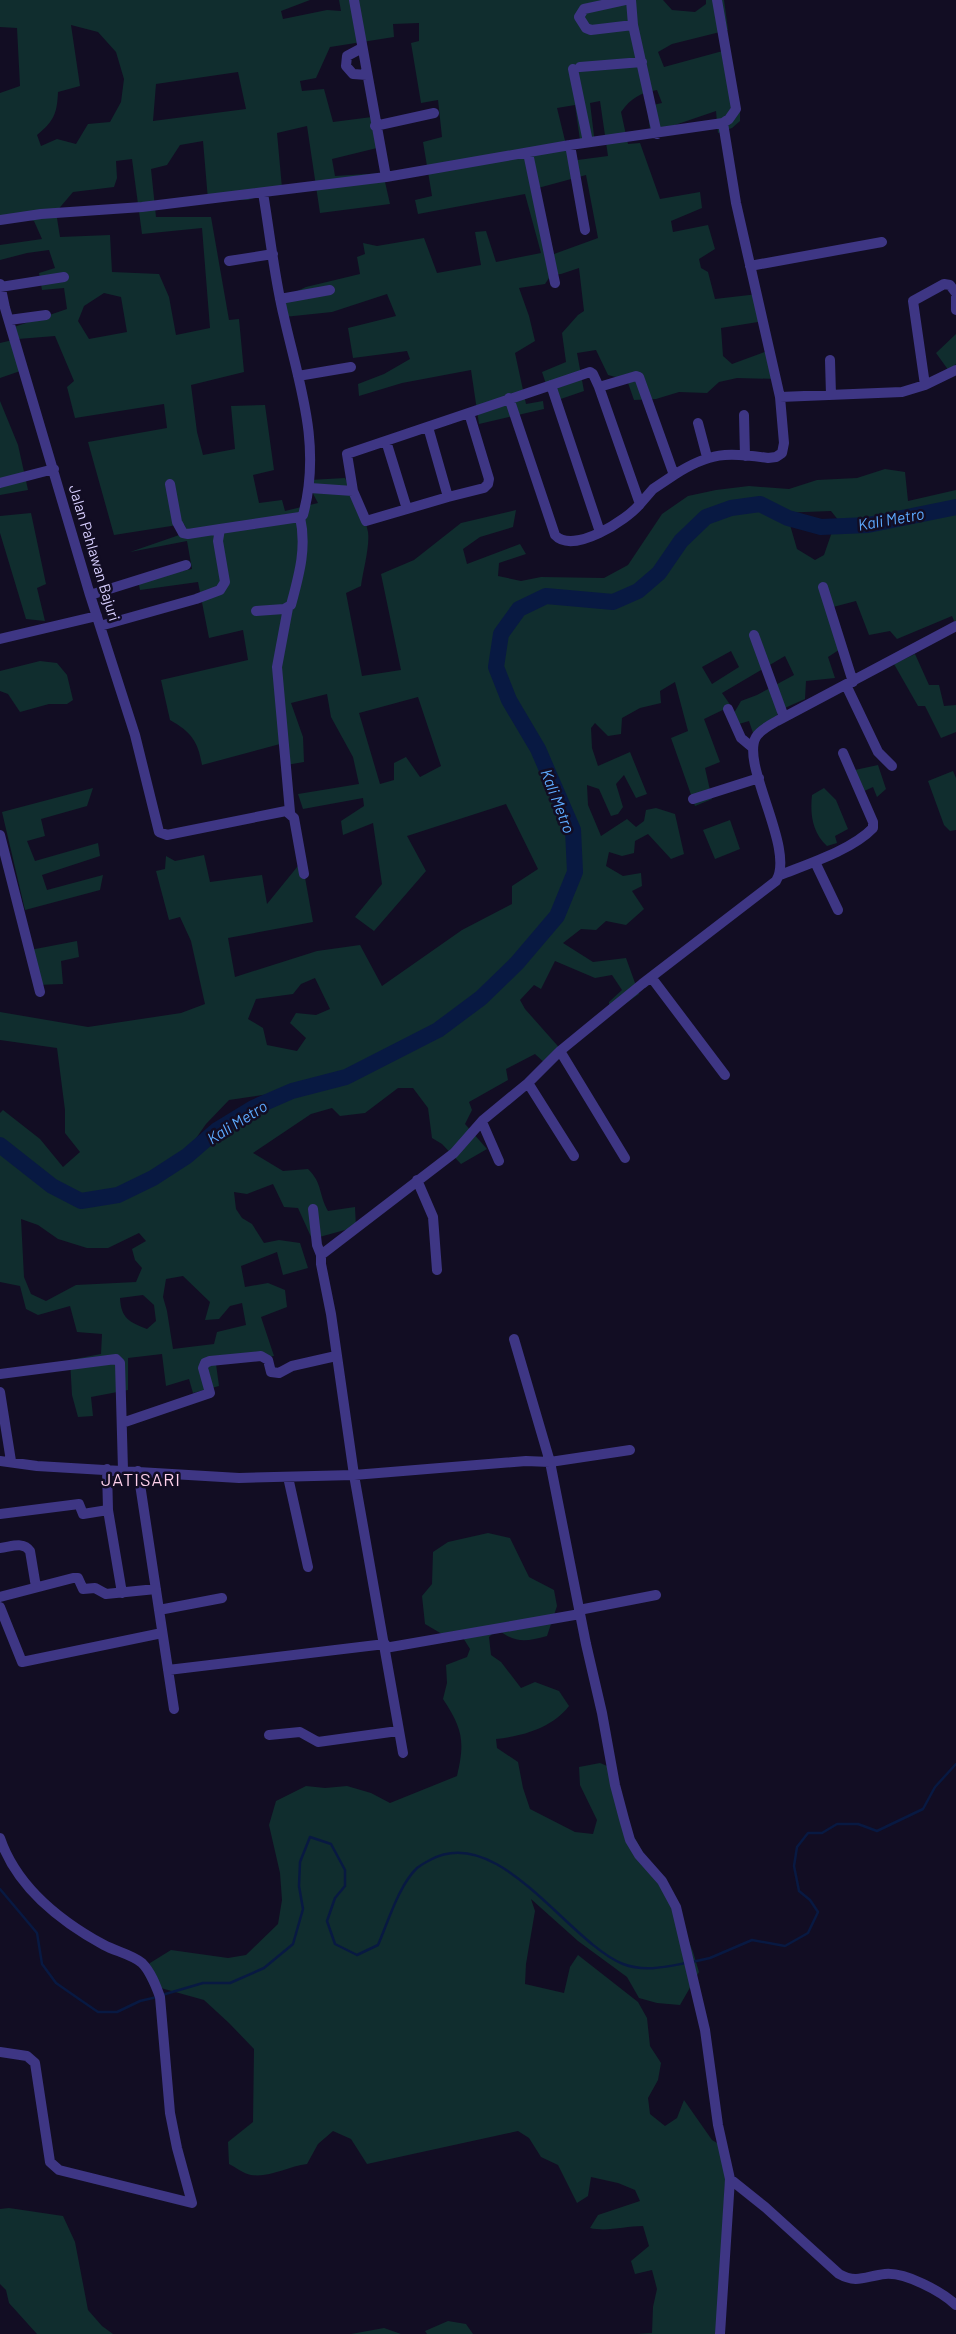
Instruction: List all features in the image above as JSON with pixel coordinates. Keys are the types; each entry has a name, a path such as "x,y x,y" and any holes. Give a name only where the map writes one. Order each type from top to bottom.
{"street":[{"path":"354,0 375,126 386,178"},
{"path":"625,0 584,9 580,15 580,20 586,28 591,30 633,25"},
{"path":"631,0 633,25 657,134"},
{"path":"0,220 41,214 142,207 386,178 588,142 657,134 723,122 729,119 736,109 720,1"},
{"path":"362,48 347,56 346,66 353,74 367,75"},
{"path":"588,142 577,68 642,62"},
{"path":"375,126 434,113"},
{"path":"509,398 555,535 563,541 569,541 615,526 640,504 653,489 707,457 727,454 768,458 776,457 782,453 784,444 780,398 736,203 723,122"},
{"path":"570,145 585,230"},
{"path":"528,153 555,283"},
{"path":"170,484 177,522 183,533 188,534 303,515 310,488 310,432 306,404 280,299 263,193"},
{"path":"750,266 882,242"},
{"path":"229,261 273,254"},
{"path":"0,286 64,277"},
{"path":"925,385 913,301 944,284 950,285 956,295 956,310"},
{"name":"Jalan Pahlawan Bajuri","path":"0,286 2,308 9,320 90,595 135,735 159,832 167,835 286,811 290,812"},
{"path":"280,299 330,290"},
{"path":"9,320 46,315"},
{"path":"830,360 831,395"},
{"path":"298,376 351,367"},
{"path":"780,398 902,392 925,385 956,370"},
{"path":"469,412 489,479 488,484 484,488 366,521 354,491 347,454 509,398 590,372 593,374 599,387 640,504"},
{"path":"599,387 636,376 639,377 674,475"},
{"path":"551,385 600,532"},
{"path":"744,415 745,456"},
{"path":"698,423 707,457"},
{"path":"428,427 448,497"},
{"path":"386,441 407,509"},
{"path":"0,483 54,469"},
{"path":"310,488 354,491"},
{"path":"300,517 304,541 302,561 291,605 288,608 277,667 290,812 294,818 304,874"},
{"path":"0,639 98,621 196,599 220,590 225,582 218,541 220,529"},
{"path":"90,595 186,565"},
{"path":"823,587 850,683 878,752 892,766"},
{"path":"256,611 288,608"},
{"path":"780,876 781,854 759,778 753,748 756,736 762,730 784,717 956,626"},
{"path":"754,635 784,717"},
{"path":"728,709 741,738 753,748"},
{"path":"321,1255 454,1153 482,1122 528,1083 560,1051 651,977 772,886 780,876 850,845 873,828 873,822 843,753"},
{"path":"693,799 759,778"},
{"path":"0,835 40,992"},
{"path":"814,862 838,910"},
{"path":"651,977 725,1075"},
{"path":"560,1051 624,1158"},
{"path":"528,1083 574,1156"},
{"path":"482,1122 499,1161"},
{"path":"418,1180 433,1217 437,1270"},
{"path":"313,1209 317,1245 321,1255 321,1264 331,1314 354,1475 403,1753"},
{"path":"514,1339 550,1462 615,1785 630,1840 667,1888 678,1913 705,2030 718,2125 730,2179 720,2334"},
{"path":"122,1428 210,1393 204,1368 205,1363 210,1361 261,1356 266,1357 268,1368 274,1373 306,1361 336,1359"},
{"path":"0,1374 116,1358 120,1364 123,1470"},
{"path":"0,1392 11,1461"},
{"path":"0,1461 11,1461 36,1466 239,1478 354,1475 526,1461 550,1462 630,1450"},
{"path":"107,1469 108,1510 122,1593"},
{"path":"138,1471 174,1709"},
{"path":"288,1477 308,1567"},
{"path":"0,1514 79,1504 83,1514 108,1510"},
{"path":"0,1548 22,1545 27,1547 30,1552 36,1587"},
{"path":"0,1596 76,1578 85,1589 95,1588 106,1594 156,1589"},
{"path":"168,1670 385,1646 579,1612 656,1595"},
{"path":"159,1610 222,1598"},
{"path":"0,1607 22,1662 162,1633"},
{"path":"269,1735 300,1732 318,1742 398,1732"},
{"path":"0,1838 10,1863 48,1908 88,1936 142,1963 153,1980 160,1997 170,2113 176,2148 192,2203 59,2170 53,2166 50,2162 35,2063 27,2056 0,2052"},
{"path":"730,2179 765,2208 833,2271 846,2278 864,2280 884,2274 894,2275 935,2289 956,2305"}],"green space":[{"path":"0,0 310,0 281,11 283,19 327,10 341,11 339,0 663,0 672,10 695,12 706,4 706,0 724,0 728,30 672,44 658,52 664,67 730,49 740,121 732,128 718,133 716,111 672,126 650,130 648,114 653,105 662,103 657,90 636,97 621,112 628,144 640,143 660,199 700,192 702,208 671,221 673,232 708,225 715,249 699,259 701,268 708,272 715,299 758,294 764,321 721,328 723,356 732,364 770,350 778,379 737,378 719,382 707,393 679,392 656,399 634,400 627,380 608,375 596,350 577,353 584,391 552,402 542,372 566,362 562,333 584,311 579,268 551,275 545,284 519,288 535,341 515,353 526,404 543,401 544,409 479,424 471,370 402,383 359,396 358,384 384,374 410,359 407,351 353,358 348,328 396,316 387,294 332,312 284,317 280,299 306,287 360,274 357,257 365,254 363,243 377,246 424,238 437,273 481,265 475,232 486,231 496,262 541,253 525,194 418,214 415,200 432,196 423,142 442,137 438,100 421,103 411,43 419,41 419,23 393,24 394,37 330,47 316,78 300,81 302,91 324,89 333,122 372,117 377,148 332,159 335,176 383,173 390,204 320,213 307,126 277,133 282,188 248,200 208,200 203,141 180,145 167,165 151,169 156,217 211,217 229,320 239,319 244,372 191,385 197,432 203,455 235,449 231,406 265,405 274,470 253,475 259,503 282,500 285,511 318,503 310,488 310,480 345,478 361,511 368,532 368,538 361,586 346,593 362,676 401,670 381,574 414,560 461,523 516,510 513,527 480,537 463,549 467,564 520,544 526,554 499,563 498,576 521,581 541,577 604,578 628,565 662,514 688,496 749,486 789,489 817,480 857,478 885,469 905,472 908,501 956,490 956,625 952,616 897,639 890,631 869,635 856,601 833,607 845,646 828,657 835,678 806,681 805,699 778,711 777,716 753,733 749,721 739,724 734,713 741,701 757,695 794,675 785,656 722,693 731,706 704,719 720,762 705,768 712,799 695,806 671,738 688,731 675,682 660,691 661,703 640,708 622,718 621,734 608,736 595,723 591,728 592,748 598,766 630,752 647,794 636,798 624,775 616,784 623,807 618,814 611,816 599,789 587,785 588,805 601,836 627,819 636,827 644,821 646,810 656,808 675,814 684,854 671,859 648,834 635,841 634,853 622,856 609,852 606,866 623,876 641,873 642,886 632,891 644,909 626,925 606,921 596,930 581,929 563,943 593,962 626,958 639,994 615,1011 609,1011 609,1002 622,990 612,975 595,978 555,961 541,989 534,985 520,1000 525,1009 564,1053 547,1065 535,1054 506,1069 508,1080 469,1102 472,1110 465,1124 487,1149 461,1164 442,1144 432,1138 428,1108 413,1088 398,1088 365,1113 340,1116 332,1108 311,1114 253,1153 283,1171 308,1169 316,1179 328,1211 355,1207 356,1227 312,1239 298,1208 284,1207 273,1184 247,1194 234,1192 236,1209 242,1218 252,1224 264,1243 279,1240 300,1243 308,1268 283,1275 277,1252 241,1266 245,1287 268,1283 285,1290 287,1307 261,1317 274,1356 216,1364 219,1386 193,1393 189,1379 166,1386 162,1354 128,1358 128,1390 91,1397 93,1416 78,1417 72,1395 70,1360 101,1354 102,1334 77,1332 70,1306 38,1315 26,1309 20,1286 0,1282 0,1113 3,1110 40,1139 63,1167 80,1152 65,1133 65,1110 57,1048 0,1040 0,1012 88,1027 181,1013 205,1004 191,941 180,917 169,920 156,871 165,869 166,856 175,861 204,855 210,882 262,875 267,904 302,861 313,922 228,938 235,977 317,951 360,945 382,986 462,930 512,904 512,886 538,869 506,804 407,836 426,871 374,931 355,917 382,884 373,823 343,835 341,821 364,806 363,798 303,809 298,794 359,784 353,757 331,717 327,694 291,703 303,737 304,762 286,765 280,744 202,765 196,743 188,733 170,720 161,680 248,660 243,630 209,638 198,582 140,590 138,580 192,569 187,541 130,552 188,532 184,524 114,535 88,442 167,428 164,404 75,418 67,387 74,381 55,336 18,339 26,369 0,378 0,343 17,339 14,327 67,309 64,288 42,290 39,273 55,268 49,250 0,260 0,245 42,239 34,221 20,217 0,219 0,93 20,86 17,28 0,27","holes":["71,25 98,32 116,52 124,79 121,102 110,122 88,124 76,144 57,139 41,146 37,135 54,116 58,92 80,86","238,72 246,109 153,121 156,84","600,101 608,156 570,161 557,108 575,105 581,147 595,144 590,103","132,159 142,234 202,228 210,328 176,335 169,297 159,274 112,272 110,235 60,237 56,212 73,192 114,187 117,178 116,161","586,175 598,238 554,254 538,188","104,293 121,297 127,332 89,339 78,321 84,306","831,511 843,526 834,526 824,555 815,560 797,549 788,518 779,513","731,651 739,667 712,684 702,667","418,697 441,766 420,777 406,757 394,763 394,780 380,784 359,713","315,978 330,1009 316,1015 296,1013 290,1023 306,1038 297,1051 267,1045 263,1028 248,1019 256,999 293,994 301,984","290,1091 253,1108 217,1130 187,1156 185,1154 206,1124 229,1100","21,1219 38,1225 58,1239 87,1248 108,1248 139,1233 146,1241 132,1249 135,1260 142,1268 136,1282 76,1285 46,1301 31,1294 24,1277","183,1276 210,1302 205,1320 219,1319 230,1306 242,1303 246,1325 217,1332 214,1344 173,1349 163,1297 166,1279","143,1295 154,1305 156,1321 147,1329 127,1318 122,1310 120,1298"]},
{"path":"956,334 956,364 949,371 936,353"},
{"path":"0,401 18,445 28,490 0,495"},
{"path":"31,513 46,584 37,588 45,621 26,619 0,533 0,516"},
{"path":"915,654 929,685 939,685 944,706 956,705 956,732 941,738 925,706 918,706 894,664"},
{"path":"40,661 57,663 67,675 73,700 67,704 49,704 20,712 8,694 0,691 0,671"},
{"path":"878,765 886,789 877,797 873,787 862,792 855,770"},
{"path":"953,771 956,778 956,830 950,831 944,825 928,781"},
{"path":"93,788 87,806 41,819 45,836 27,841 35,861 98,843 100,856 42,875 47,890 103,875 100,890 25,910 2,812"},
{"path":"824,788 836,800 848,829 835,836 837,843 827,846 815,829 811,809 812,795"},
{"path":"730,820 740,849 715,859 703,830"},
{"path":"77,941 79,957 61,961 63,984 37,985 30,950"},
{"path":"488,1533 510,1538 529,1577 554,1590 557,1606 547,1636 520,1640 509,1637 497,1629 489,1637 491,1655 501,1662 521,1688 535,1682 559,1691 569,1706 554,1720 536,1730 496,1739 497,1748 518,1762 523,1788 530,1809 575,1832 593,1834 597,1820 580,1785 579,1767 600,1763 612,1768 624,1819 680,1918 699,1972 680,2005 657,2003 639,1998 627,1977 578,1941 531,1899 535,1911 526,1964 525,1984 564,1993 570,1967 578,1955 638,2002 647,2018 650,2046 661,2063 658,2080 648,2098 650,2114 665,2126 677,2118 684,2100 712,2140 722,2146 726,2164 717,2334 636,2334 652,2333 653,2307 657,2289 652,2270 635,2274 631,2261 649,2246 643,2226 590,2228 598,2215 640,2201 635,2190 618,2183 591,2177 588,2196 577,2203 558,2165 541,2157 529,2138 518,2131 367,2164 351,2139 333,2131 318,2144 307,2164 265,2175 251,2175 229,2164 228,2142 253,2122 254,2049 204,2000 150,1985 144,1973 150,1963 171,1950 228,1958 246,1955 278,1924 282,1900 280,1873 269,1825 276,1801 306,1786 325,1788 347,1786 371,1793 390,1803 457,1776 461,1745 455,1719 443,1699 447,1683 446,1665 467,1657 470,1649 462,1636 442,1634 425,1624 422,1596 432,1584 433,1552 448,1542"},
{"path":"9,2208 63,2216 75,2242 88,2310 102,2326 113,2334 37,2334 9,2303 6,2290 0,2284 0,2209"},
{"path":"448,2321 466,2324 473,2334 427,2334 425,2331"},
{"path":"384,2328 401,2334 351,2334"}],"waterway":[{"name":"Kali Metro","path":"0,1145 52,1186 81,1201 118,1195 153,1178 187,1156 217,1130 253,1108 292,1091 346,1077 438,1030 481,998 517,963 557,916 575,872 573,830 538,749 509,700 496,667 501,634 519,609 546,596 613,602 638,591 659,573 681,541 706,517 731,508 760,504 788,518 821,527 868,525 956,507"},
{"path":"692,1962 710,1958 752,1940 785,1946 808,1933 818,1912 810,1900 799,1891 794,1866 797,1847 808,1833 822,1833 837,1824 858,1824 877,1831 923,1809 935,1787 956,1764"},
{"path":"162,1995 203,1983 230,1983 264,1968 293,1944 303,1909 299,1886 300,1862 310,1837 331,1844 345,1870 345,1886 335,1898 327,1921 335,1944 357,1955 378,1945 399,1894 417,1868 430,1860 456,1853 482,1857 507,1870 602,1952 623,1964 647,1968 686,1963"},
{"path":"0,1889 37,1933 42,1964 56,1983 79,1999 98,2012 117,2012 140,2001 157,1997"}],"district":[{"name":"JATISARI","path":"141,1480"}]}
